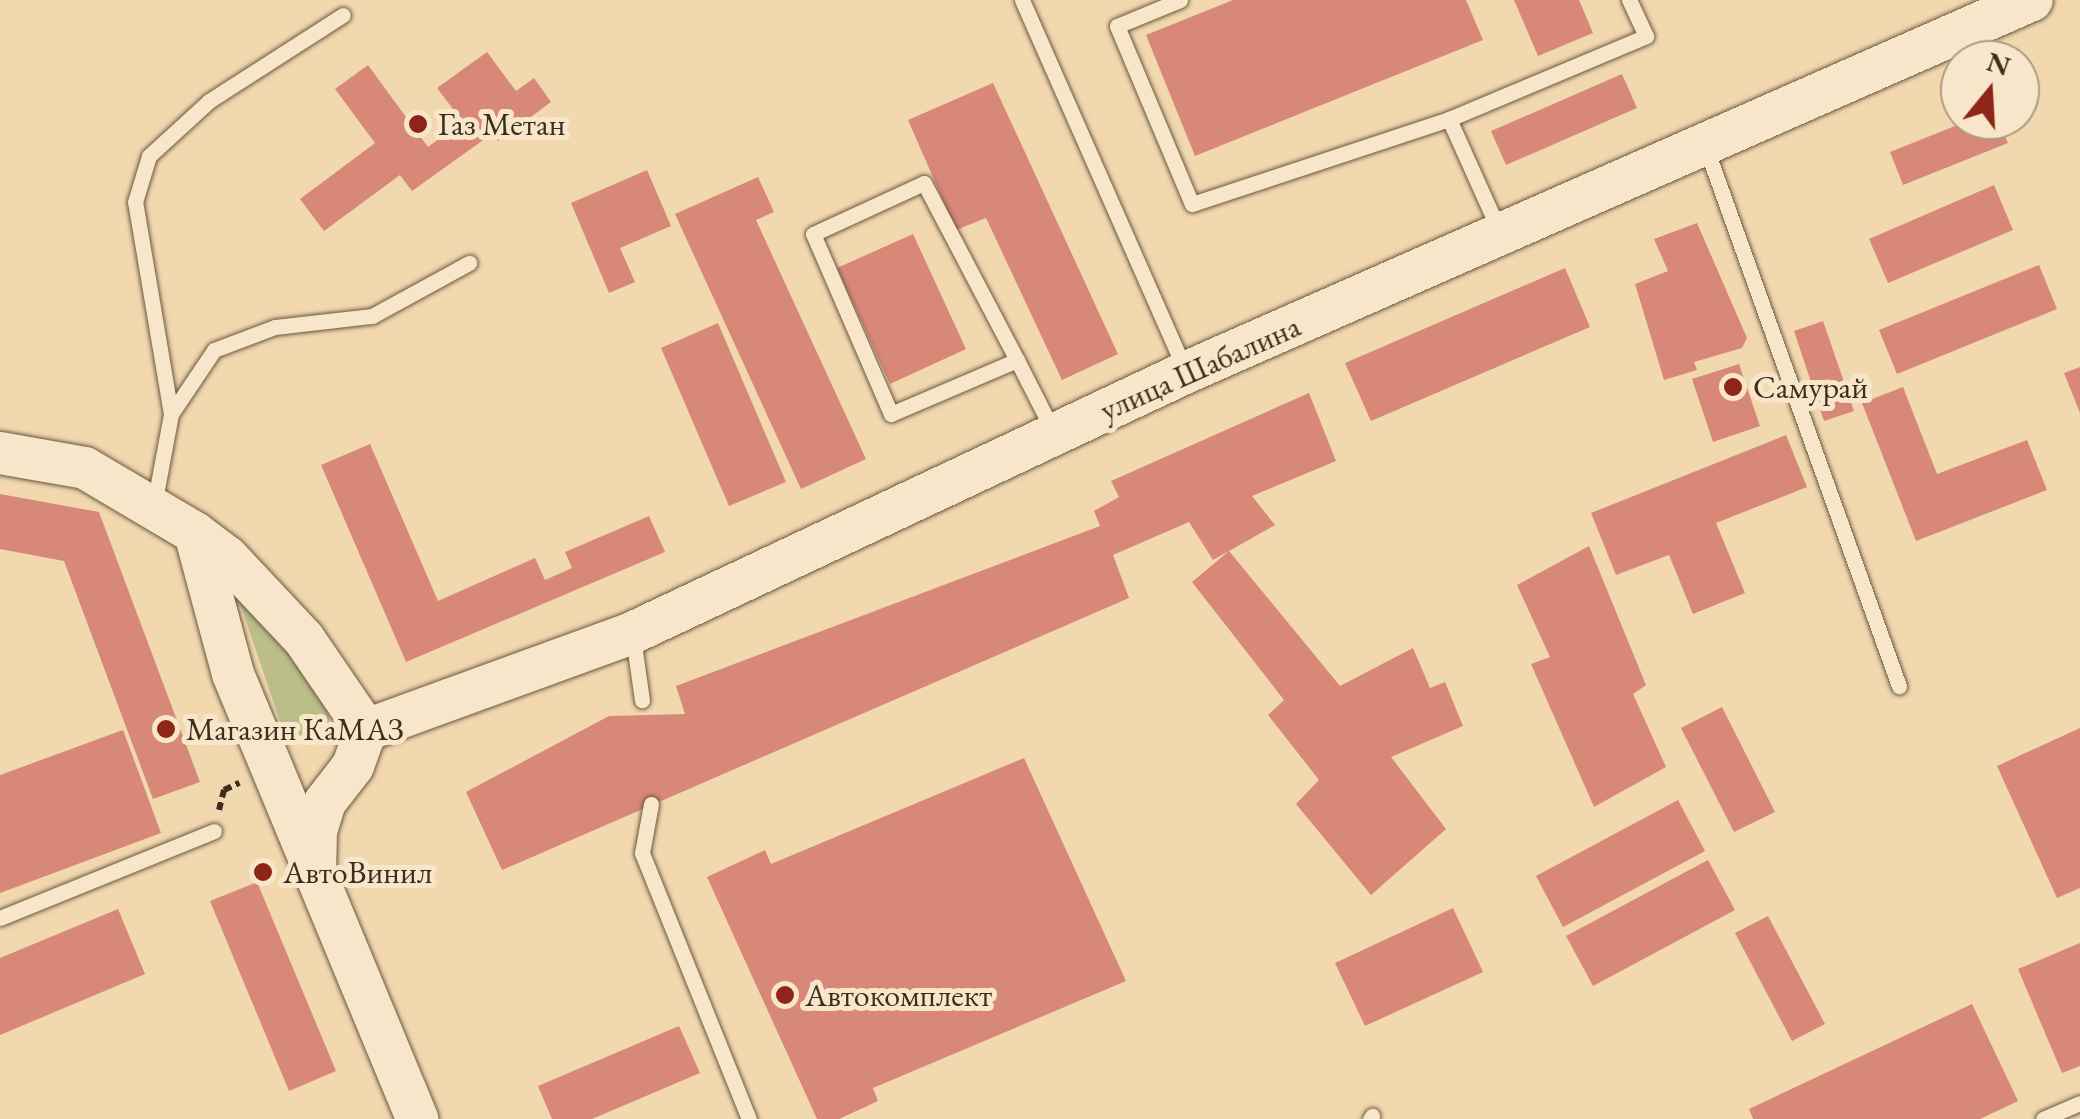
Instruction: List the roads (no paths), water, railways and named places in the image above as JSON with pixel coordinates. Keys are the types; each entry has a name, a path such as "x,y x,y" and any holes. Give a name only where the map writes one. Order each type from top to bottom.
{"main road":[{"name":"улица Шабалина","path":"267,761 308,772 632,633 1186,372 2032,0"},
{"path":"0,452 84,468 194,532 227,556 304,639 360,748 326,802 316,832 316,872"},
{"path":"194,532 233,674 416,1119"}],"lane":[{"path":"1022,0 1186,372"},
{"path":"1180,0 1117,26 1192,204 1449,119 1646,36 1629,0"},
{"path":"154,508 171,414 135,202 149,156 209,101 342,14"},
{"path":"1449,119 1500,234"},
{"path":"1704,144 1899,686"},
{"path":"1016,360 891,414 813,234 924,183 1055,434"},
{"path":"171,414 214,350 276,327 372,316 469,263"},
{"path":"632,633 642,700"},
{"path":"651,804 642,854 749,1119"},
{"path":"0,918 214,831"},
{"path":"2043,1119 2080,1103"}],"place":[{"name":"Газ Метан","path":"418,124"},
{"name":"Самурай","path":"1733,387"},
{"name":"Магазин КаМАЗ","path":"166,729"},
{"name":"АвтоВинил","path":"263,872"},
{"name":"Автокомплект","path":"785,995"}]}
